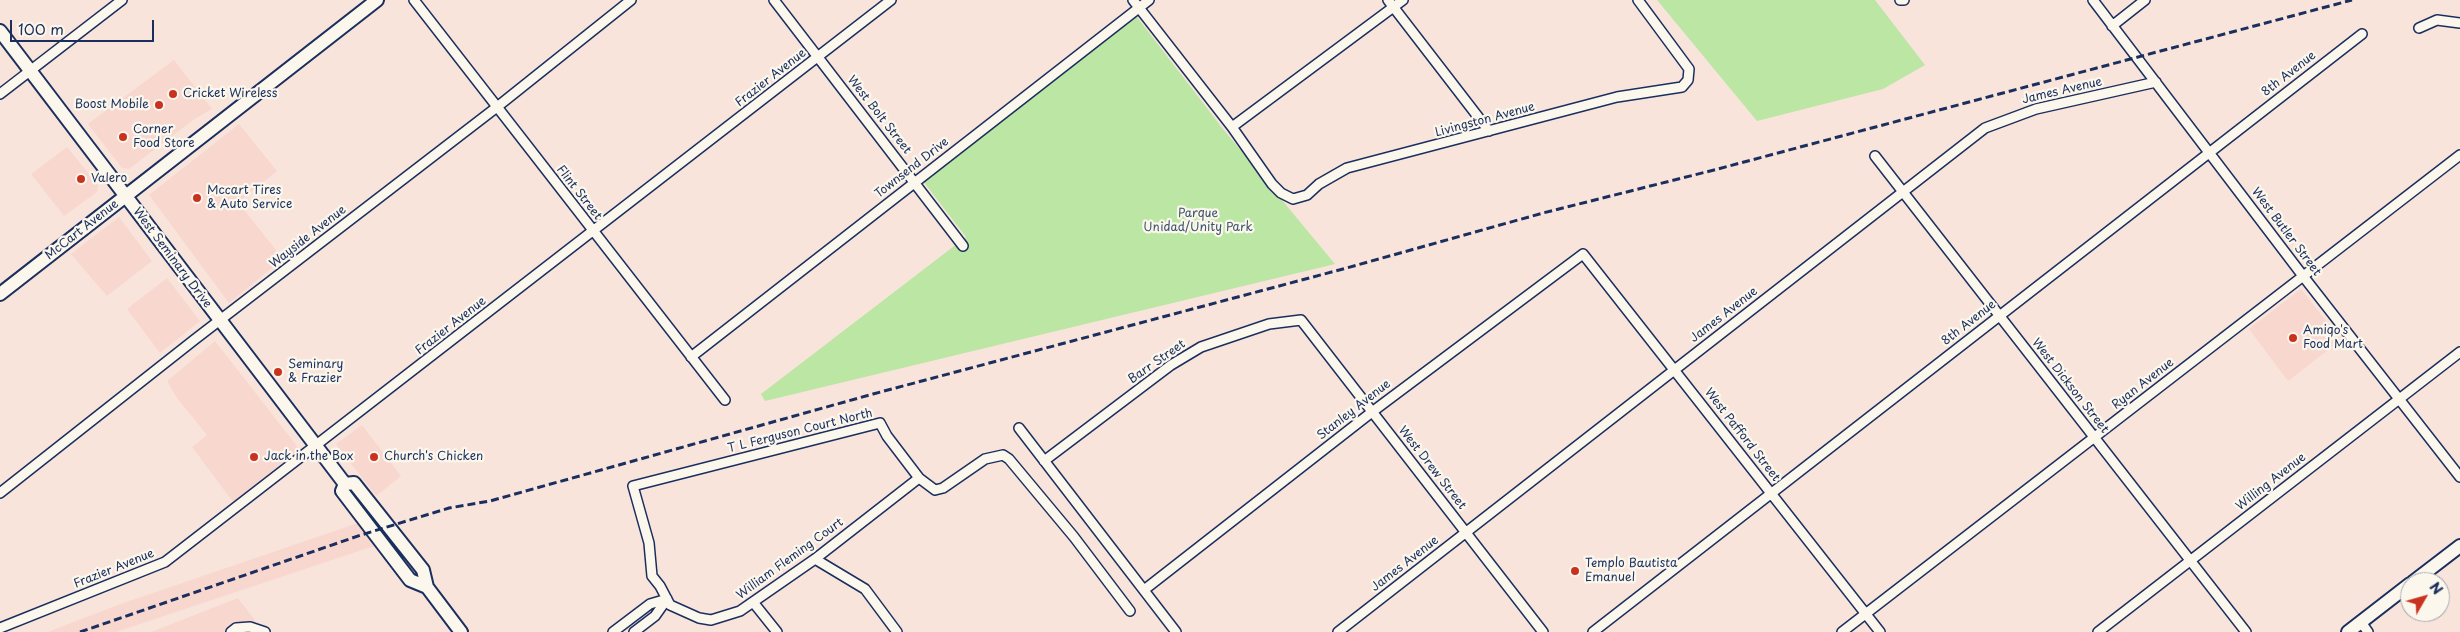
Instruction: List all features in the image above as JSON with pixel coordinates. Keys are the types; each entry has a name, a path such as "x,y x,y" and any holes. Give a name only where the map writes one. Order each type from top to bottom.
{"main road":[{"name":"McCart Avenue","path":"0,294 377,0"},
{"name":"West Seminary Drive","path":"0,31 345,484 342,491 410,580 427,587 461,632"},
{"path":"2426,572 2460,546"},
{"path":"2348,632 2365,627 2400,594"}],"street":[{"path":"0,94 122,0"},
{"name":"Flint Street","path":"414,0 725,400"},
{"name":"Wayside Avenue","path":"0,493 220,320 497,107 631,0"},
{"name":"West Bolt Street","path":"774,0 963,246"},
{"name":"Frazier Avenue","path":"0,628 165,562 891,0"},
{"path":"1132,0 1232,127 1391,4 1403,0"},
{"name":"Townsend Drive","path":"691,357 1149,0"},
{"name":"Livingston Avenue","path":"1232,127 1272,184 1281,193 1293,199 1307,195 1319,184 1347,168 1617,97 1682,87 1688,80 1689,69 1638,0"},
{"name":"West Butler Street","path":"2093,0 2303,276 2460,477"},
{"path":"2112,26 2145,0"},
{"path":"1391,4 1489,131"},
{"path":"2419,28 2437,20 2460,23"},
{"name":"8th Avenue","path":"1593,632 2362,34"},
{"name":"James Avenue","path":"1338,632 1902,190 1985,128 2008,118 2156,82"},
{"name":"Ryan Avenue","path":"1842,632 2460,155"},
{"name":"West Dickson Street","path":"1875,156 2246,632"},
{"name":"West Pafford Street","path":"1583,254 1880,632"},
{"name":"Stanley Avenue","path":"1144,590 1372,412 1583,254"},
{"name":"West Drew Street","path":"1301,320 1543,632"},
{"name":"Barr Street","path":"1044,461 1171,365 1201,347 1269,324 1301,320"},
{"name":"Willing Avenue","path":"2098,632 2460,352"},
{"name":"T L Ferguson Court North","path":"633,486 880,423 887,436 919,478 930,488 943,488 986,459 1003,455 1010,459 1074,537 1130,611"},
{"path":"1019,428 1176,632"},
{"name":"William Fleming Court","path":"633,486 649,543 652,576 670,605 684,613 711,620 740,611 815,559 919,478"},
{"path":"815,559 865,590 898,632"},
{"path":"613,632 650,604 667,599"},
{"path":"634,632 655,616 667,599"},
{"path":"753,602 777,632"},
{"path":"231,632 236,628 250,627 265,632"}],"shaded area":[{"path":"174,60 212,109 193,120 129,169 122,168 88,124"},
{"path":"239,124 277,171 238,202 283,259 229,303 149,195"},
{"path":"67,147 98,185 97,192 64,216 31,174"},
{"path":"119,217 152,261 107,296 71,254"},
{"path":"167,278 200,321 160,353 127,309"},
{"path":"2301,289 2341,340 2288,381 2249,329"},
{"path":"215,341 297,446 296,452 233,502 192,447 207,435 177,398 167,381"},
{"path":"362,425 401,476 376,496 336,444"},
{"path":"358,523 377,545 116,632 48,632 115,606"},
{"path":"238,598 264,632 151,632"}],"green space":[{"path":"1657,0 1875,0 1925,65 1883,89 1757,121"},
{"name":"Parque Unidad/Unity Park","path":"1137,17 1223,129 1335,264 765,401 761,394 966,237 923,181"}],"railway":[{"path":"80,632 361,535 449,508 490,501 873,394 1343,269 1543,213 1714,170 2352,0"}],"place":[{"name":"Cricket Wireless","path":"173,94"},
{"name":"Boost Mobile","path":"159,105"},
{"name":"Corner Food Store","path":"123,137"},
{"name":"Valero","path":"81,179"},
{"name":"Mccart Tires & Auto Service","path":"197,198"},
{"name":"Amigo's Food Mart","path":"2293,338"},
{"name":"Seminary & Frazier","path":"278,372"},
{"name":"Jack in the Box","path":"254,457"},
{"name":"Church's Chicken","path":"374,457"},
{"name":"Templo Bautista Emanuel","path":"1575,571"}]}
